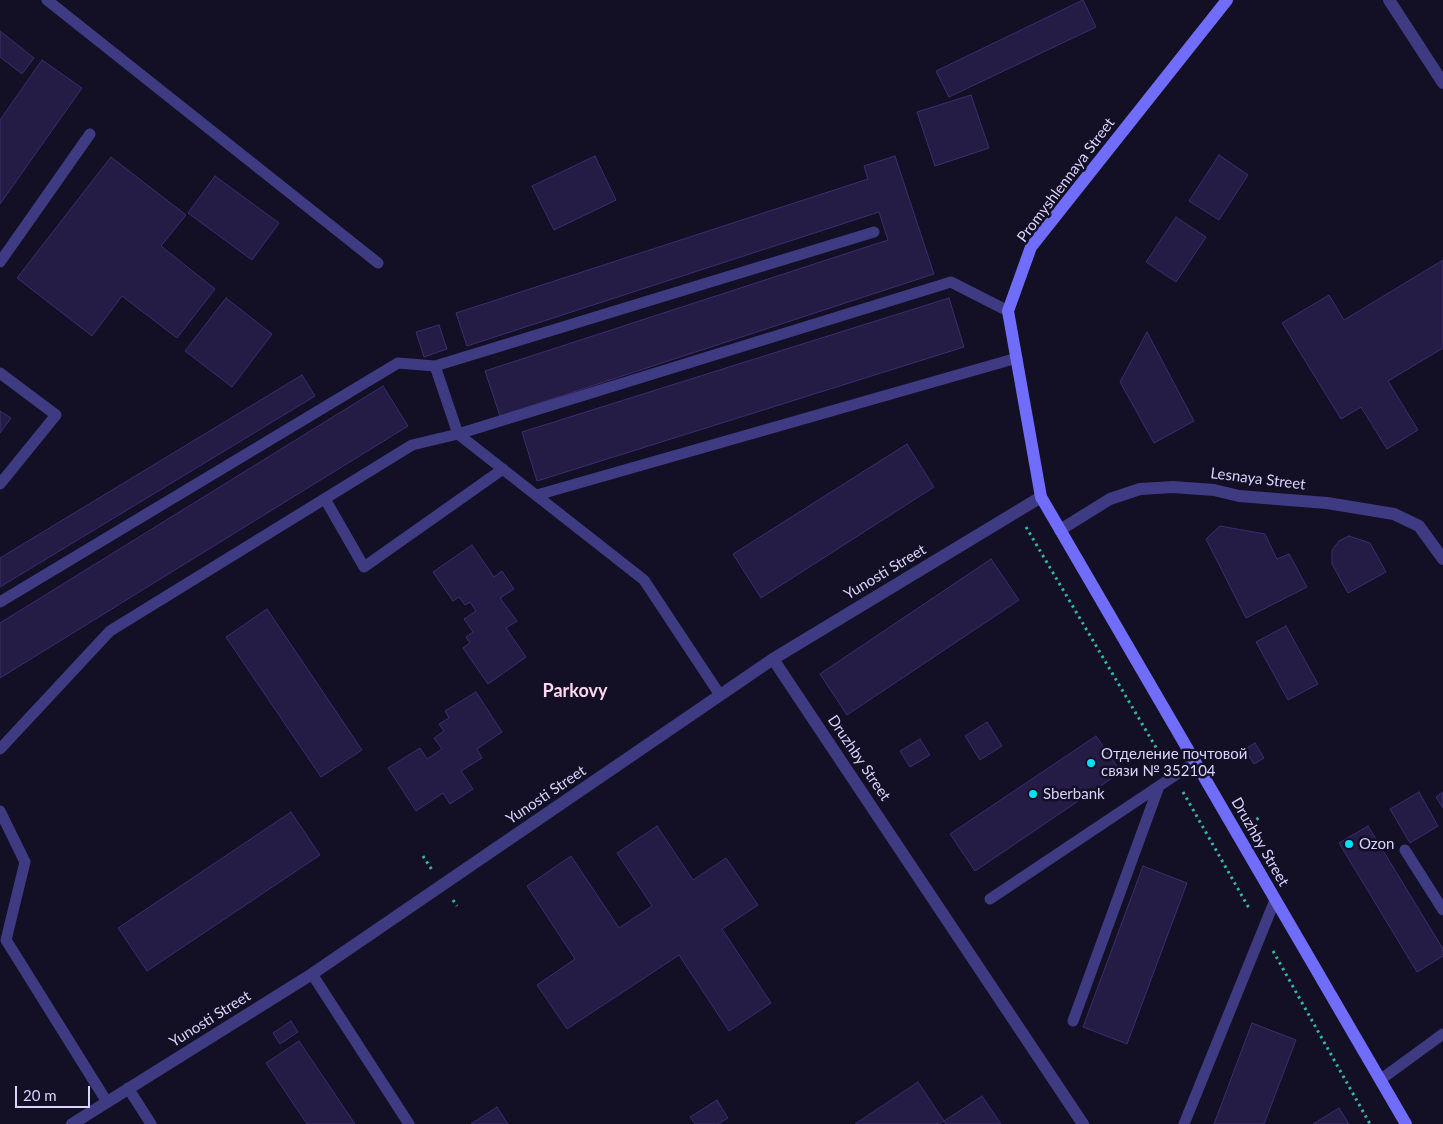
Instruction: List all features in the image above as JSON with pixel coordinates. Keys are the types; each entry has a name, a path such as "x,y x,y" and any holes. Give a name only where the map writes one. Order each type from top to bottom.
{"main road":[{"name":"Promyshlennaya Street","path":"1008,311 1031,247 1227,0"},
{"path":"1008,311 1041,498"},
{"name":"Druzhby Street","path":"1041,498 1406,1124"}],"street":[{"path":"1389,0 1443,83"},
{"name":"Lesnaya Street","path":"1060,530 1110,500 1140,488 1173,487 1214,490 1239,496 1327,503 1394,514 1419,526 1443,559"},
{"name":"Yunosti Street","path":"72,1124 312,974 773,659 1041,498"},
{"name":"Druzhby Street","path":"773,659 1083,1124"}],"lane":[{"path":"47,0 378,263"},
{"path":"0,262 90,134"},
{"path":"0,602 398,363 435,366 874,232"},
{"path":"0,749 110,631 412,445 458,434 951,282 1008,311"},
{"path":"537,495 1017,358"},
{"path":"435,366 458,434 644,580 720,695"},
{"path":"0,373 56,415 0,484"},
{"path":"325,499 364,567 503,469"},
{"path":"990,899 1195,762"},
{"path":"1073,1021 1159,786"},
{"path":"0,811 25,862 3,936 107,1102"},
{"path":"1405,850 1443,910"},
{"path":"1184,1124 1275,900"},
{"path":"312,974 409,1124"},
{"path":"1380,1080 1443,1034"},
{"path":"128,1088 152,1124"}],"path":[{"path":"1017,512 1174,776 1370,1124"}],"building":[{"path":"1083,0 1096,27 949,97 936,71"},
{"path":"0,31 34,58 22,74 0,57"},
{"path":"42,60 82,88 0,204 0,120"},
{"path":"971,95 989,148 935,166 917,112"},
{"path":"1219,155 1248,175 1219,220 1189,201"},
{"path":"595,156 616,200 554,230 532,186"},
{"path":"895,156 934,274 500,416 485,371 888,240 879,212 467,346 456,313 868,179 864,166"},
{"path":"111,157 186,215 161,246 215,289 177,338 122,296 92,336 17,278"},
{"path":"215,176 279,223 252,260 188,213"},
{"path":"1176,217 1206,237 1176,282 1146,262"},
{"path":"1443,260 1443,348 1388,381 1418,430 1387,449 1361,407 1341,419 1282,323 1329,295 1344,320"},
{"path":"226,298 272,334 232,387 185,351"},
{"path":"949,298 964,347 537,481 522,432"},
{"path":"439,325 447,349 424,357 416,332"},
{"path":"1147,332 1194,421 1154,443 1120,382"},
{"path":"302,375 315,396 0,587 0,558"},
{"path":"383,386 408,426 0,678 0,623"},
{"path":"0,411 11,418 0,433"},
{"path":"907,444 934,487 761,598 733,554"},
{"path":"1220,526 1265,534 1277,559 1289,554 1307,587 1246,618 1206,539"},
{"path":"1349,536 1370,543 1386,572 1348,593 1332,564 1332,550 1339,541"},
{"path":"472,545 494,577 502,571 514,589 500,598 517,621 506,628 526,657 488,684 463,648 470,643 466,637 473,632 464,619 476,611 470,602 465,605 459,597 453,601 433,572"},
{"path":"991,559 1019,600 847,715 820,674"},
{"path":"267,609 362,750 321,777 226,637"},
{"path":"1286,626 1318,684 1288,700 1256,642"},
{"path":"476,692 502,732 477,749 482,758 461,771 473,789 450,804 443,793 416,811 388,768 420,748 427,759 442,749 434,738 444,731 439,724 449,718 445,711"},
{"path":"987,722 1002,746 980,760 965,736"},
{"path":"1096,736 1121,772 975,871 950,834"},
{"path":"920,739 930,755 910,767 900,751"},
{"path":"1255,743 1264,758 1254,764 1245,749"},
{"path":"1419,792 1438,826 1410,843 1390,809"},
{"path":"1443,792 1443,808 1436,797"},
{"path":"291,812 320,855 147,971 118,928"},
{"path":"657,826 693,880 726,858 758,905 722,929 771,1003 729,1031 679,955 567,1029 537,985 575,959 527,886 571,856 619,928 652,906 617,853"},
{"path":"1368,826 1443,949 1443,956 1417,972 1339,843"},
{"path":"1143,866 1187,883 1127,1044 1083,1027"},
{"path":"291,1021 298,1032 280,1044 273,1033"},
{"path":"1252,1023 1296,1040 1264,1124 1214,1124"},
{"path":"299,1041 355,1124 307,1124 266,1063"},
{"path":"918,1082 944,1121 940,1124 855,1124"},
{"path":"982,1096 1001,1124 946,1124 944,1121"},
{"path":"717,1100 728,1118 718,1124 695,1124 690,1117"},
{"path":"497,1107 508,1124 471,1124"},
{"path":"1339,1108 1349,1124 1313,1124"}],"place":[{"name":"Отделение почтовой связи № 352104","path":"1091,763"},
{"name":"Sberbank","path":"1033,794"},
{"name":"Ozon","path":"1349,844"}],"district":[{"name":"Parkovy","path":"575,691"}]}
